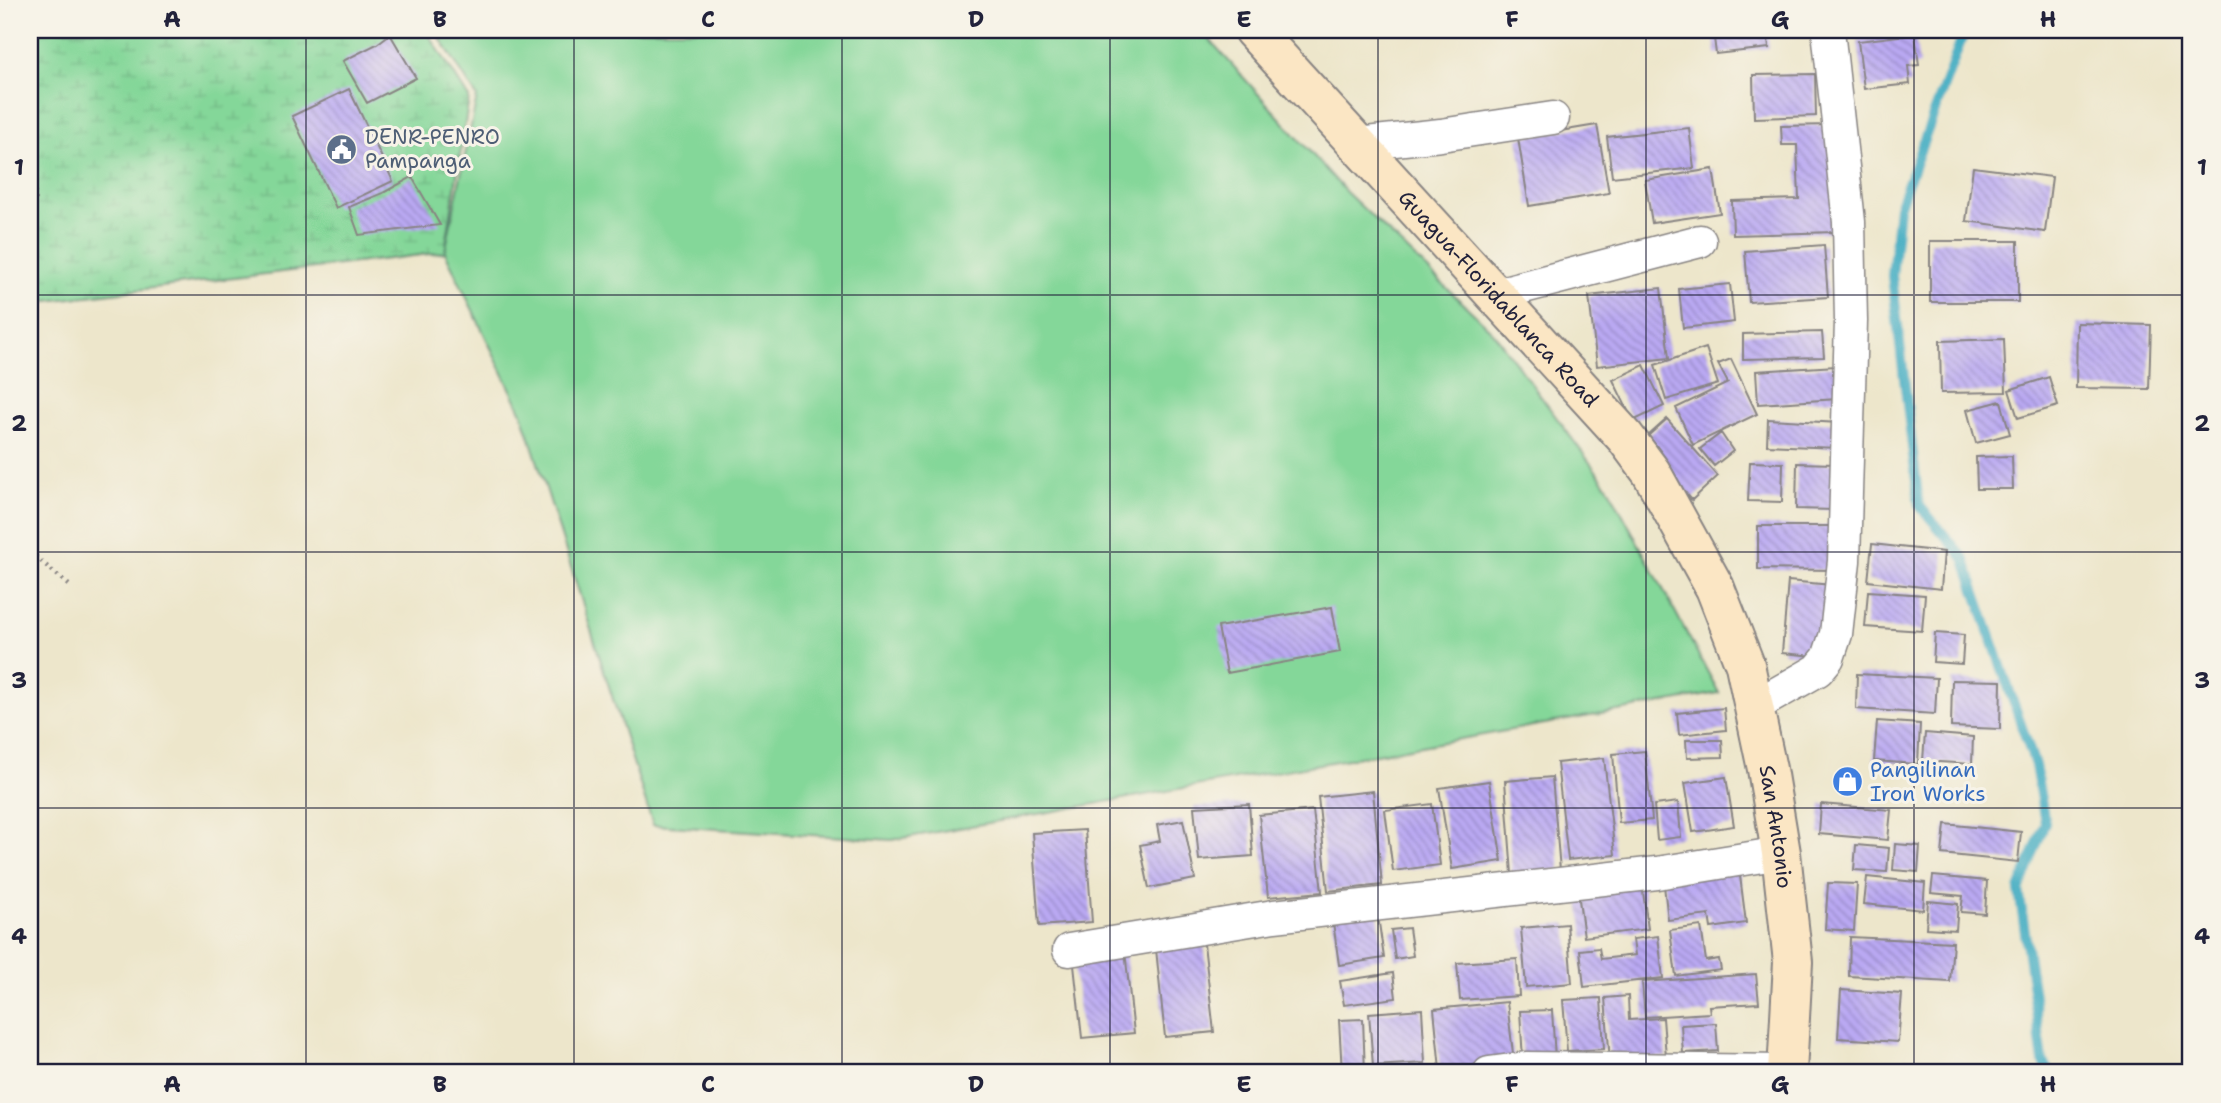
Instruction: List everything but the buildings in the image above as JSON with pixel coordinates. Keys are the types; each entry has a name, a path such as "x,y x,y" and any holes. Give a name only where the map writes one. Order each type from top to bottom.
{"main road":[{"name":"Guagua-Floridablanca Road","path":"1253,30 1625,437 1651,472 1715,588"},
{"name":"San Antonio","path":"1715,588 1745,665 1755,706 1780,853 1793,962 1787,1072"}],"street":[{"path":"1755,706 1818,670 1828,658 1836,634 1844,561 1851,321 1849,222 1828,30"},
{"path":"1357,144 1441,135 1553,118"},
{"path":"1493,295 1700,241"},
{"path":"1069,950 1274,916 1657,873 1780,853"},
{"path":"1489,1073 1526,1068 1787,1072"}],"path":[{"path":"30,164 36,202 30,214"},
{"path":"30,552 69,585"}],"green space":[{"path":"30,30 426,30 469,98 445,252 30,303"},
{"path":"435,30 1201,30 1346,192 1493,332 1608,487 1719,693 892,840 653,825 522,413 445,252 477,97"}],"waterway":[{"path":"1965,30 1899,207 1892,276 1919,505 1964,558 2035,765 2045,823 2019,890 2043,1061 2051,1073"}],"place":[{"name":"DENR-PENRO Pampanga","path":"342,149"},
{"name":"Pangilinan Iron Works","path":"1847,782"}]}
